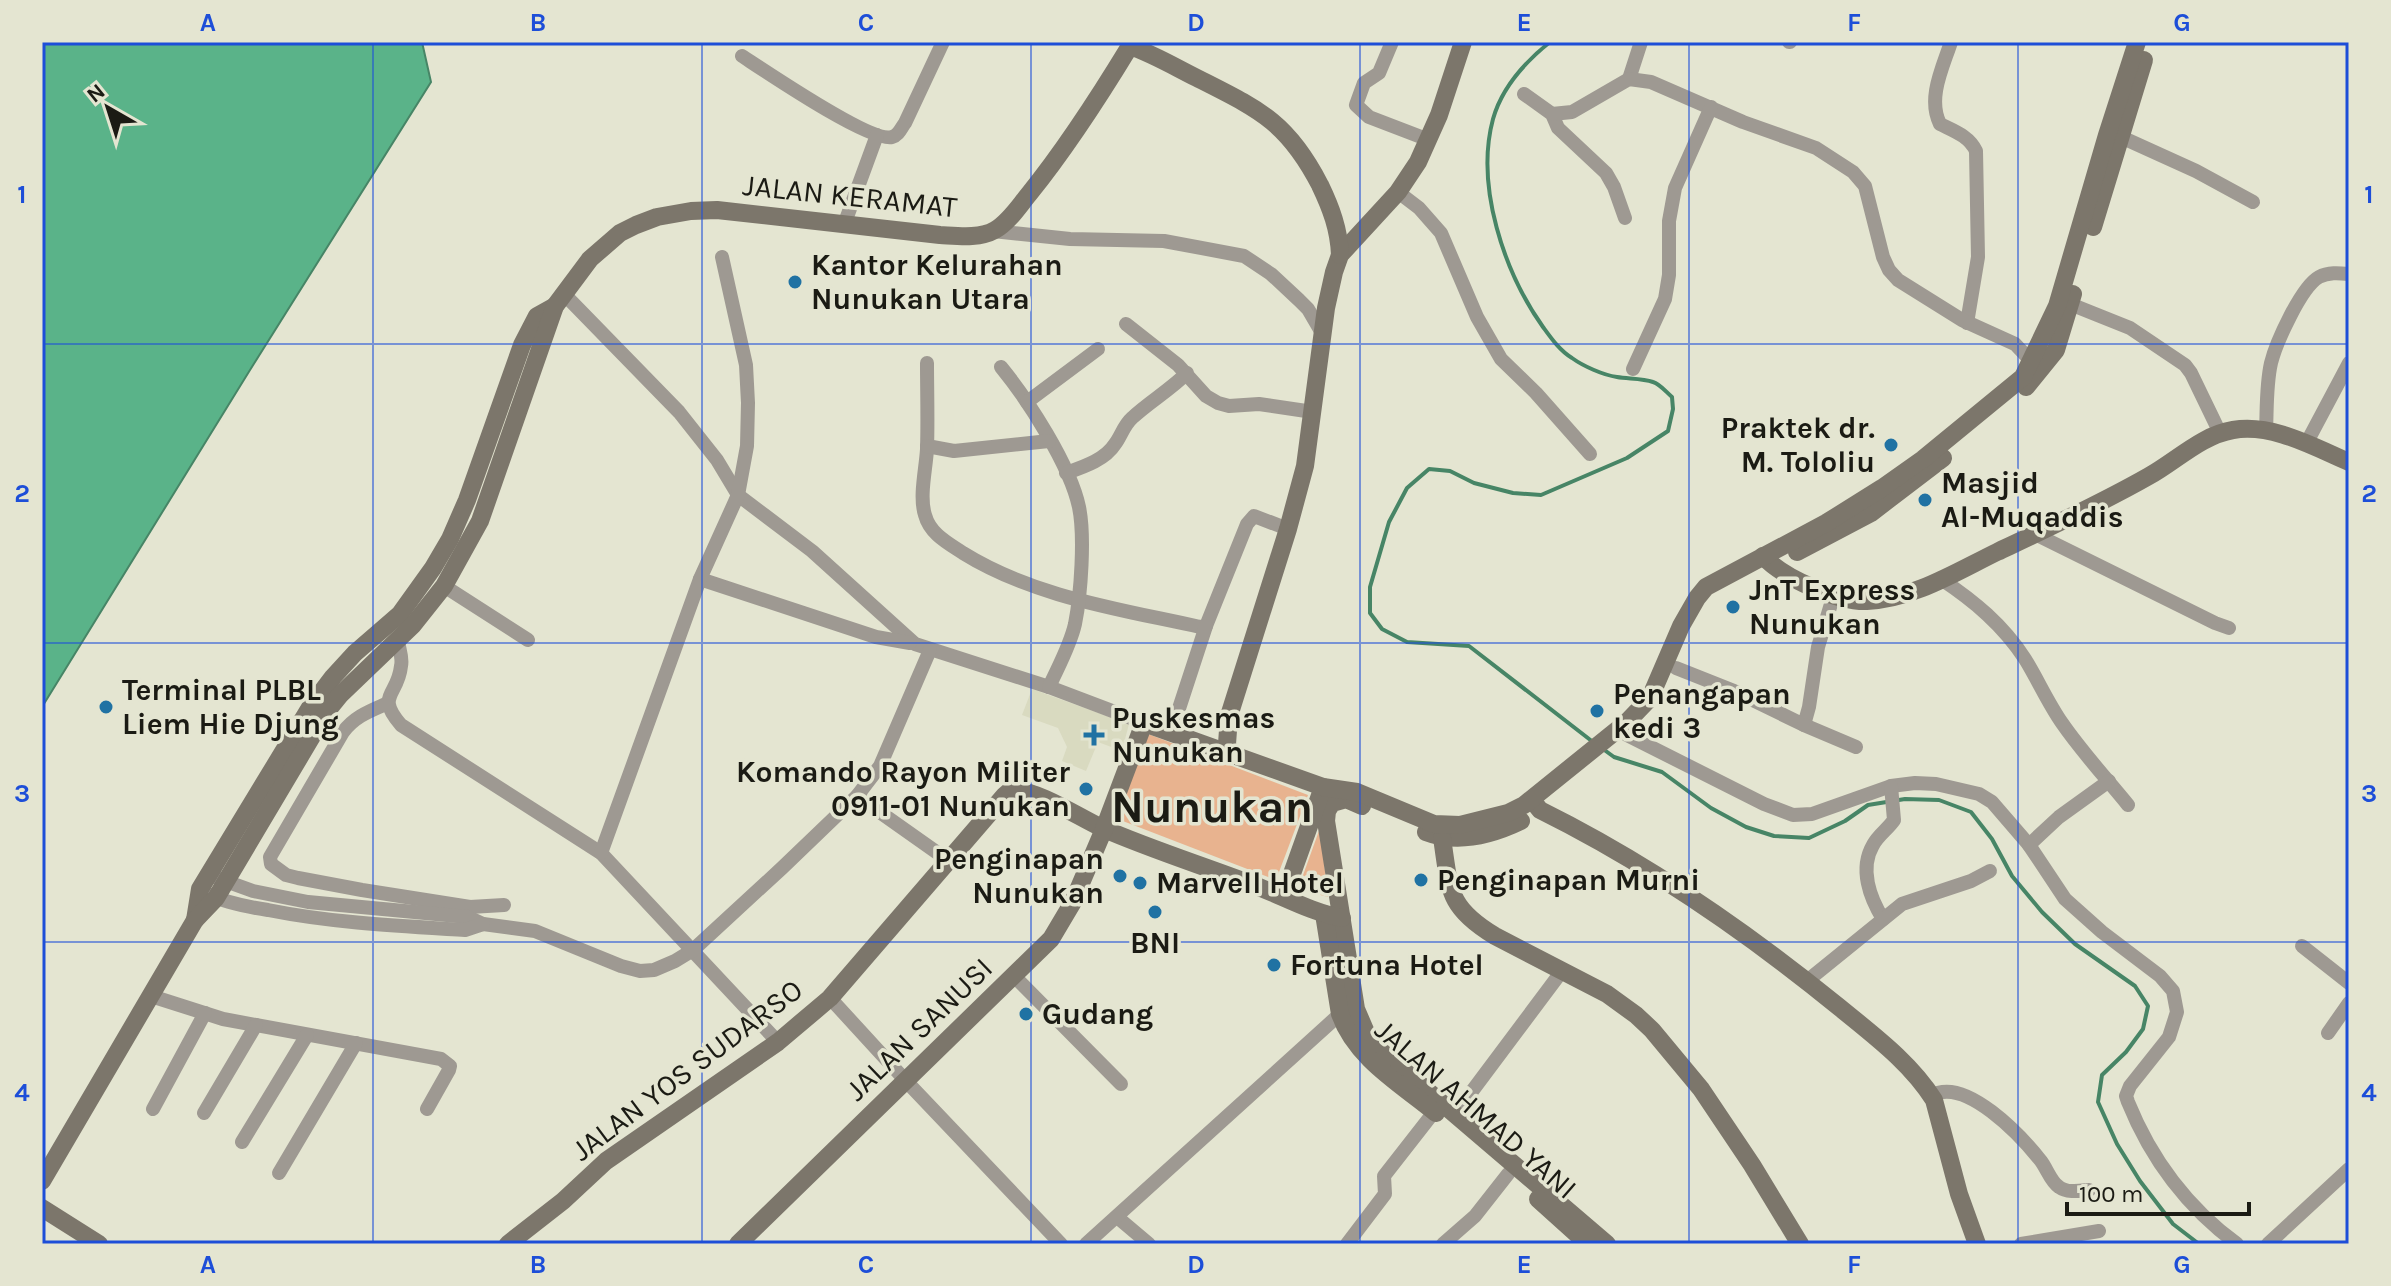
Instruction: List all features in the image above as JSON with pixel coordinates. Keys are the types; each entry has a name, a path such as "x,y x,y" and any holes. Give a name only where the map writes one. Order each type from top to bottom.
{"street":[{"path":"742,56 798,92 877,135 893,137 898,133 943,42"},
{"path":"1392,42 1383,68 1377,76 1364,83 1356,105 1369,117 1429,140"},
{"path":"1340,255 1398,192 1413,170 1429,140 1463,42"},
{"path":"1629,79 1641,42"},
{"path":"1951,42 1934,106 1940,124 1965,136 1976,151 1978,257 1967,323"},
{"path":"1620,736 1650,698 1681,626 1703,591 1842,530 1871,513 1927,471 2016,396 2045,366 2056,350 2070,304 2137,42"},
{"path":"1104,829 1333,916 1327,830 1327,811 1332,803 1346,799 1442,838 1468,837 1515,824 1587,761 1643,721 1658,704 1710,598 1923,459 2016,383 2032,362 2061,295 2149,42"},
{"path":"1131,45 1245,103 1281,128 1306,158 1330,204 1339,237 1340,255 1322,333 1305,466 1229,716 1227,744 1230,754"},
{"name":"JALAN KERAMAT","path":"560,300 590,259 620,233 657,217 691,211 717,210 940,235 969,236 993,231 1043,176 1131,45"},
{"path":"1552,114 1572,112 1629,79 1651,82 1743,122 1816,148 1853,172 1865,186 1889,270 1908,288 1967,323 2015,344 2032,362"},
{"path":"1524,94 1552,114 1558,128 1606,173 1625,218"},
{"path":"1633,369 1665,299 1669,275 1669,221 1675,188 1711,107"},
{"path":"844,225 877,135"},
{"path":"2114,136 2196,171 2253,202"},
{"path":"1398,192 1419,208 1441,233 1477,317 1501,359 1590,454"},
{"path":"993,231 1070,239 1164,241 1244,256 1271,274 1299,300 1322,333"},
{"path":"601,853 700,579 738,495 747,446 746,365 722,257"},
{"path":"2266,432 2271,364 2281,335 2308,287 2319,277 2349,274"},
{"path":"213,886 273,799 327,711 398,641 467,500 522,345 537,316 560,300"},
{"path":"42,1181 195,920 311,706 355,653 407,620 444,586 480,521 560,300"},
{"path":"560,300 679,412 717,460 738,495 812,551 915,644"},
{"path":"2070,304 2130,328 2185,365 2220,433"},
{"path":"1126,324 1187,373 1206,396 1218,403 1229,406 1259,404 1313,412"},
{"path":"1027,402 1098,349"},
{"path":"927,363 923,511 933,530 998,573 1077,600 1206,626"},
{"path":"2306,444 2349,363"},
{"path":"1001,367 1027,402 1049,441 1073,487 1079,509 1081,537 1074,625 1049,687"},
{"path":"1066,473 1108,453 1130,419 1187,373"},
{"path":"1767,561 1802,582 1834,594 1864,601 1878,600 1941,579 2035,534 2134,484 2220,433 2241,429 2266,432 2349,461"},
{"path":"927,446 954,451 1049,441"},
{"path":"478,467 497,473"},
{"path":"1171,733 1206,626 1247,524 1254,516 1288,529"},
{"path":"2035,534 2229,628"},
{"path":"700,579 876,637 915,644 1049,687 1323,787 1357,792 1424,821 1445,826 1460,825 1536,805 1645,867 1807,981 1888,1048 1931,1096 1977,1244"},
{"path":"1941,579 1968,597 2001,627 2025,660 2063,724 2128,805"},
{"path":"444,586 528,640"},
{"path":"1804,725 1818,647 1834,594"},
{"path":"398,641 401,671 388,703 390,712 401,725 601,853 778,1042"},
{"path":"213,886 308,902 468,917 483,924 535,931 621,966 640,971 654,970 693,950 857,796 880,766 930,650"},
{"path":"1676,668 1856,747"},
{"path":"388,703 360,715 343,732 270,857 271,864 286,875 362,890 470,907 504,905"},
{"path":"1209,746 1229,716"},
{"name":"JALAN SANUSI","path":"738,1244 1043,949 1061,927 1104,829 1144,723"},
{"path":"1620,736 1793,815 1812,814 1891,787 1925,783 1979,794 1992,802 2029,845 2065,899 2160,976 2173,991 2177,1012 2169,1037 2130,1086 2126,1096 2148,1143 2179,1191 2202,1217 2237,1244"},
{"path":"2029,845 2059,817 2109,781"},
{"path":"1284,896 1323,787"},
{"path":"1883,919 1868,891 1868,861 1873,844 1894,818 1891,787"},
{"name":"JALAN YOS SUDARSO","path":"508,1244 563,1201 606,1161 778,1042 830,998 1012,789 1037,796 1104,829"},
{"path":"857,796 949,861"},
{"path":"1442,838 1449,883 1459,908 1487,931 1618,1001 1636,1015 1686,1069 1737,1141 1800,1244"},
{"path":"1807,981 1908,901 1971,881 1990,871"},
{"name":"JALAN AHMAD YANI","path":"1333,916 1340,1014 1361,1051 1508,1174 1607,1244"},
{"name":"JALAN AHMAD YANI","path":"1333,916 1356,1009 1368,1037 1543,1196 1588,1244"},
{"path":"2302,946 2349,983"},
{"path":"1455,1114 1562,971"},
{"path":"1014,976 1121,1084"},
{"path":"151,996 256,1025 441,1059 450,1066 449,1070 427,1109"},
{"path":"830,998 1061,1244"},
{"path":"2328,1033 2349,1003"},
{"path":"153,1109 205,1013"},
{"path":"1086,1244 1340,1014"},
{"path":"204,1113 256,1025"},
{"path":"242,1142 307,1035"},
{"path":"279,1173 356,1043"},
{"path":"1931,1096 1945,1092 1965,1094 2022,1138 2059,1188 2073,1192 2089,1190"},
{"path":"1347,1244 1385,1194 1384,1176 1434,1112"},
{"path":"2268,1244 2349,1169"},
{"path":"1443,1244 1475,1216 1508,1174"},
{"path":"42,1208 99,1244"},
{"path":"1117,1217 1149,1244"},
{"path":"2021,1244 2099,1231"}],"shaded area":[{"path":"42,42 422,42 431,82 42,707"},
{"name":"Puskesmas Nunukan","path":"1032,689 1129,724 1122,751 1098,742 1086,771 1062,761 1067,747 1058,728 1022,715"},
{"path":"1148,734 1308,795 1276,880 1115,818"},
{"path":"1320,828 1328,897 1298,889"}],"waterway":[{"path":"1550,42 1516,76 1502,96 1493,119 1488,145 1488,172 1491,200 1505,255 1529,305 1556,344 1568,355 1593,370 1611,376 1656,383 1672,397 1668,431 1627,458 1541,495 1513,493 1474,483 1450,471 1429,469 1407,488 1389,522 1370,587 1370,613 1382,629 1407,642 1469,646 1593,742"},
{"path":"1603,749 1614,757 1662,772 1711,808 1746,827 1774,836 1809,838 1845,821 1868,805 1905,799 1939,800 1971,812 1992,839 2012,876 2042,912 2075,944 2135,986 2148,1006 2143,1029 2126,1052 2102,1075 2098,1102 2117,1144 2140,1181 2173,1224 2199,1244"}],"place":[{"name":"Kantor Kelurahan Nunukan Utara","path":"795,282"},
{"name":"Praktek dr. M. Tololiu","path":"1891,445"},
{"name":"Masjid Al-Muqaddis","path":"1925,500"},
{"name":"JnT Express Nunukan","path":"1733,607"},
{"name":"Terminal PLBL Liem Hie Djung","path":"106,707"},
{"name":"Penangapan kedi 3","path":"1597,711"},
{"name":"Puskesmas Nunukan","path":"1094,735"},
{"name":"Komando Rayon Militer 0911-01 Nunukan","path":"1086,789"},
{"name":"Penginapan Nunukan","path":"1120,876"},
{"name":"Penginapan Murni","path":"1421,880"},
{"name":"Marvell Hotel","path":"1140,883"},
{"name":"BNI","path":"1155,912"},
{"name":"Fortuna Hotel","path":"1274,965"},
{"name":"Gudang","path":"1026,1014"}],"district":[{"name":"Nunukan","path":"1212,806"}]}
